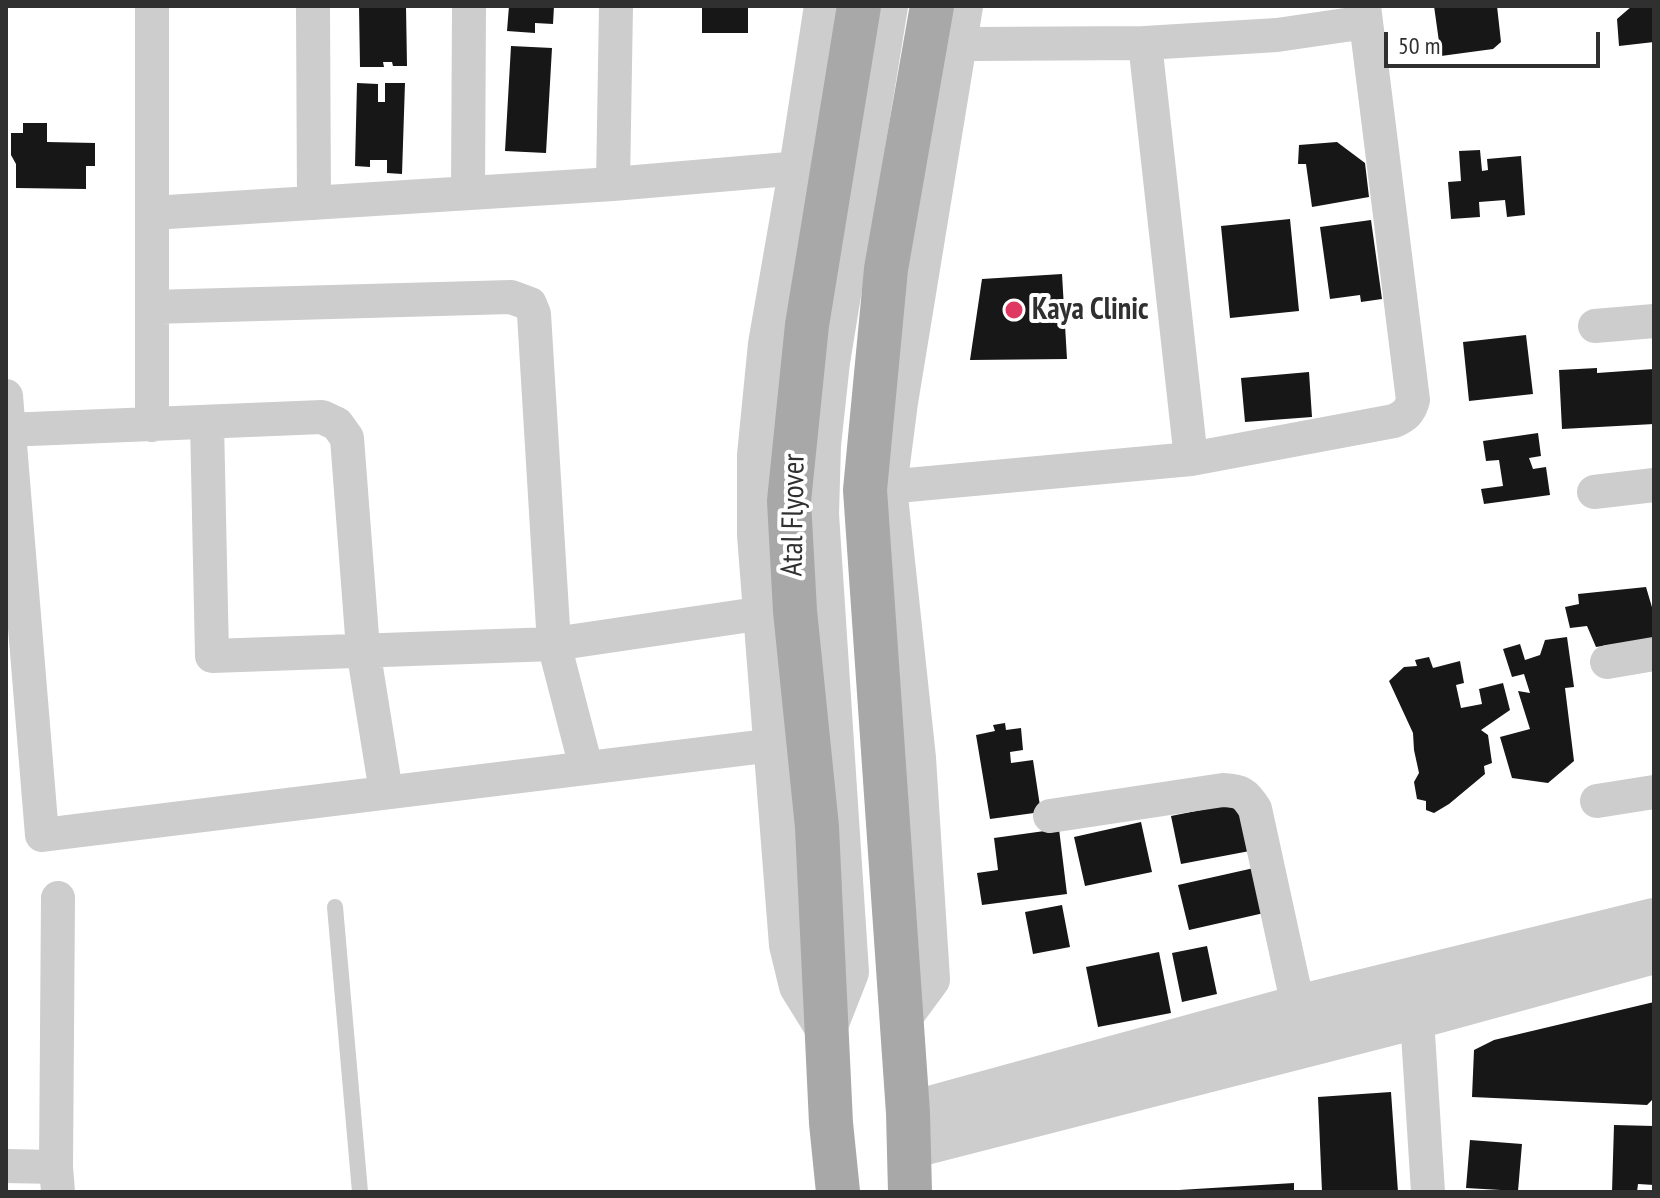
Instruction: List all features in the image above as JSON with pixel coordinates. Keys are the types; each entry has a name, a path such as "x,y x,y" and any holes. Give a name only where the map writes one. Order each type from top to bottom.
{"main road":[{"name":"Atal Flyover","path":"838,1192 831,1123 817,827 795,611 789,501 807,325 859,6"},
{"path":"910,1192 909,1131 865,490 886,269 932,6"}],"street":[{"path":"152,6 152,425"},
{"path":"313,6 314,203"},
{"path":"468,193 469,6"},
{"path":"613,184 616,6"},
{"path":"825,6 769,344 758,455 758,535 790,945 800,986 826,1028"},
{"path":"826,1028 848,972 818,514 820,445 829,362 887,6"},
{"path":"901,1017 876,959 841,568 838,450 905,6"},
{"path":"886,487 1191,459 1394,421 1410,411 1413,400 1365,14 1277,35 1145,43 972,44 959,26"},
{"path":"901,1017 929,979 915,758 886,487 899,386 959,26"},
{"path":"1145,43 1191,459"},
{"path":"152,213 613,184 800,168"},
{"path":"152,307 511,297 530,304 534,314 554,644 586,767"},
{"path":"1595,326 1654,321"},
{"path":"6,396 42,835 774,745"},
{"path":"7,430 322,417 337,424 347,438 363,649 386,792"},
{"path":"207,422 212,656 554,644 764,613"},
{"path":"1594,492 1654,485"},
{"path":"1607,662 1654,654"},
{"path":"1050,816 1223,790 1247,796 1255,809 1298,1006"},
{"path":"1597,801 1654,792"},
{"path":"6,1166 57,1180 58,898"},
{"path":"909,1131 1298,1006 1654,919"},
{"path":"909,1131 1417,1018 1654,953"},
{"path":"1420,976 1417,1018 1428,1192"}],"lane":[{"path":"335,907 360,1192"}],"building":[{"path":"359,6 406,6 407,66 383,62 384,67 360,67"},
{"path":"509,6 554,6 553,24 535,23 535,33 507,31"},
{"path":"702,6 748,6 748,33 702,33"},
{"path":"1434,6 1497,6 1501,42 1493,49 1441,56"},
{"path":"1632,6 1654,6 1654,42 1619,46 1617,19"},
{"path":"511,46 552,48 546,153 505,151"},
{"path":"357,83 378,84 378,102 385,102 385,83 405,83 402,174 387,173 387,160 370,160 370,167 355,166"},
{"path":"23,123 47,123 47,142 95,143 95,166 86,166 86,189 16,188 11,133 23,133"},
{"path":"1337,142 1365,163 1369,197 1312,207 1306,164 1298,164 1299,145"},
{"path":"1480,150 1482,171 1488,170 1487,159 1521,156 1525,215 1507,217 1505,200 1479,202 1480,217 1451,219 1448,182 1461,181 1459,151"},
{"path":"1290,219 1299,311 1230,318 1221,226"},
{"path":"1371,220 1382,299 1361,302 1360,295 1330,299 1320,227"},
{"path":"1062,274 1067,359 970,360 982,279"},
{"path":"1526,335 1533,394 1469,401 1463,342"},
{"path":"1597,368 1597,373 1654,369 1654,424 1562,429 1559,370"},
{"path":"1309,372 1312,417 1245,422 1241,378"},
{"path":"1538,433 1541,456 1529,458 1533,469 1546,467 1550,495 1484,504 1481,489 1503,486 1499,460 1486,461 1483,441"},
{"path":"1646,587 1654,614 1654,638 1596,647 1587,626 1570,628 1565,607 1579,604 1578,594"},
{"path":"1567,637 1574,687 1565,688 1574,761 1548,783 1512,778 1500,737 1530,729 1518,691 1530,693 1524,674 1512,677 1503,649 1520,644 1525,660 1540,655 1545,640"},
{"path":"1429,657 1433,668 1460,661 1464,683 1456,685 1461,708 1482,704 1479,689 1503,683 1510,710 1481,730 1488,735 1492,763 1484,766 1485,774 1434,813 1426,810 1426,801 1417,799 1414,782 1419,773 1413,733 1389,681 1404,667 1417,666 1415,660"},
{"path":"1005,723 1006,730 1021,728 1023,750 1010,752 1011,763 1033,760 1040,806 1034,813 990,819 976,735 995,731 993,725"},
{"path":"1246,801 1255,850 1181,864 1171,816"},
{"path":"1141,822 1152,872 1085,886 1074,837"},
{"path":"1059,829 1067,894 982,905 977,873 998,870 994,838"},
{"path":"1254,868 1264,913 1189,930 1178,885"},
{"path":"1062,905 1070,947 1033,954 1025,912"},
{"path":"1207,946 1217,994 1182,1002 1172,953"},
{"path":"1159,952 1171,1013 1098,1027 1086,967"},
{"path":"1654,1002 1654,1098 1647,1105 1472,1097 1474,1050 1494,1040"},
{"path":"1391,1092 1398,1192 1322,1192 1318,1097"},
{"path":"1614,1125 1654,1126 1654,1185 1638,1184 1637,1192 1612,1192"},
{"path":"1470,1140 1522,1144 1518,1191 1466,1188"},
{"path":"1294,1183 1294,1192 1179,1192 1179,1190"}],"place":[{"name":"Kaya Clinic","path":"1014,310"}]}
